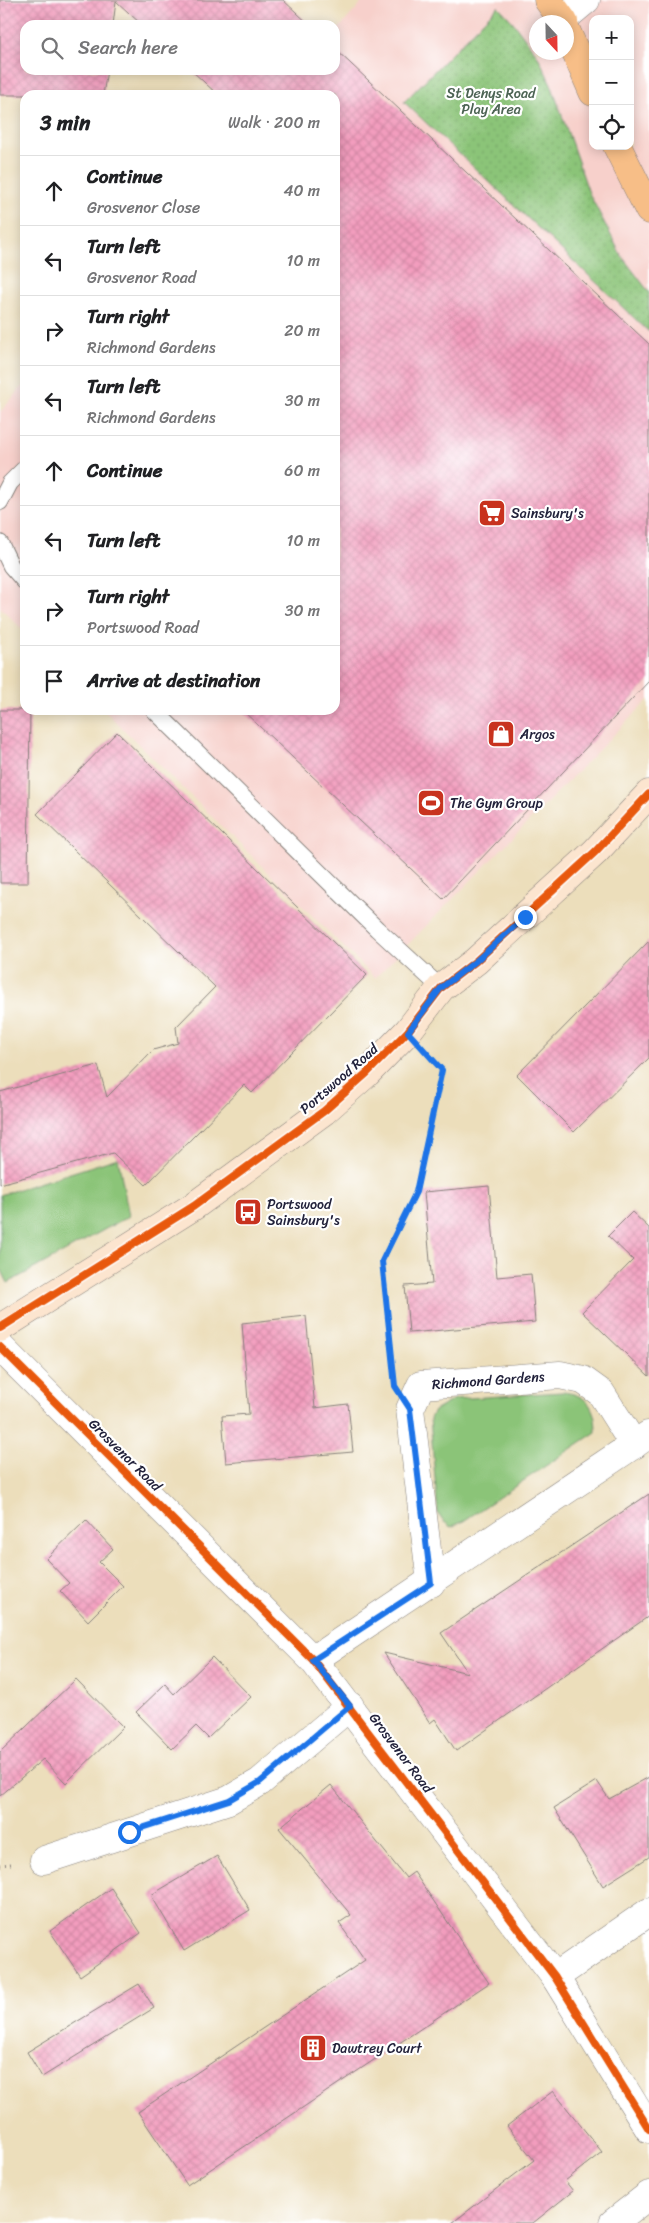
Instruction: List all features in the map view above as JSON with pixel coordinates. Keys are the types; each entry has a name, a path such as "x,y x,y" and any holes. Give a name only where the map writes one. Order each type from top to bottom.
{"main road":[{"path":"574,49 589,83"},
{"path":"619,150 649,210"}],"street":[{"path":"564,15 586,0"},
{"name":"Portswood Road","path":"0,1328 178,1217 264,1157 324,1110 367,1073 408,1032 441,988 476,961 588,858 649,794"},
{"name":"Grosvenor Road","path":"0,1347 313,1660 555,1977 649,2129"},
{"name":"Richmond Gardens","path":"313,1660 431,1583 641,1440 601,1393 583,1380 560,1374 421,1385 410,1409"},
{"path":"410,1409 431,1583"},
{"path":"44,1860 229,1800 260,1782 350,1706"},
{"path":"555,1977 649,1912"},
{"path":"613,2223 649,2195"}],"lane":[{"path":"0,502 10,483 20,473"},
{"path":"0,542 11,566 20,576"},
{"path":"159,715 377,929 441,988"}],"path":[{"path":"408,1032 442,1070 416,1192 382,1261 395,1386 410,1409"}],"shaded area":[{"name":"Sainsbury's","path":"364,0 649,0 649,699 375,978 109,715 340,715 340,90 335,90 335,75 340,75 340,27"},
{"path":"20,390 20,627 0,607 0,412"}],"green space":[{"name":"St Denys Road Play Area","path":"498,6 529,44 529,60 540,60 551,84 589,193 621,255 649,292 649,332 404,102"},
{"path":"118,1158 129,1216 8,1283 0,1267 0,1195"},
{"path":"571,1393 588,1403 594,1415 596,1432 462,1522 451,1527 443,1521 438,1514 430,1418 434,1411 455,1399"}],"building":[{"path":"0,0 283,0 305,20 137,20 116,1 114,20 20,20 20,75 106,75 104,90 20,90 20,95 0,95"},
{"name":"Sainsbury's","path":"340,54 649,344 649,681 443,899 247,715 340,715 340,90 213,90 196,75 340,75"},
{"path":"0,710 20,710 20,715 30,715 28,883 0,883"},
{"path":"117,732 367,975 252,1093 244,1085 146,1185 113,1153 0,1184 0,1092 98,1065 107,1097 153,1050 178,1043 176,1027 215,987 37,814"},
{"path":"649,941 649,1058 574,1132 517,1075"},
{"path":"489,1186 497,1277 531,1274 535,1322 409,1333 405,1286 432,1284 424,1192"},
{"path":"632,1212 649,1228 649,1376 582,1312 633,1260 608,1236"},
{"path":"306,1316 315,1408 348,1404 353,1452 226,1463 222,1416 249,1414 242,1323"},
{"path":"649,1494 649,1616 456,1751 435,1719 430,1723 384,1653 468,1673 441,1633"},
{"path":"86,1520 113,1549 99,1562 123,1586 88,1621 60,1591 69,1583 46,1559"},
{"path":"212,1657 251,1697 208,1738 196,1726 172,1749 136,1712 165,1684 174,1694"},
{"path":"76,1679 123,1727 66,1783 43,1759 0,1796 0,1752"},
{"path":"649,1777 649,1857 603,1886 554,1808 597,1781 609,1799"},
{"name":"Dawtrey Court","path":"331,1785 406,1878 414,1872 489,1983 187,2185 138,2112 365,1960 339,1923 351,1915 279,1828"},
{"path":"217,1856 250,1910 184,1951 151,1895"},
{"path":"111,1888 141,1933 80,1976 50,1931"},
{"path":"139,1984 154,2008 42,2077 27,2052"},
{"path":"553,2091 602,2152 565,2181 573,2191 533,2223 452,2223 534,2160 507,2126"}],"cycle path":[{"path":"0,1328 194,1206 324,1111 367,1073 408,1031 441,988 476,961 595,852 649,794"},
{"path":"0,1347 313,1660 555,1977 649,2129"}],"place":[{"name":"Sainsbury's","path":"492,513"},
{"name":"Argos","path":"501,734"},
{"name":"The Gym Group","path":"431,803"},
{"name":"Portswood Sainsbury's","path":"248,1212"},
{"name":"Dawtrey Court","path":"313,2048"}],"route":[{"path":"129,1832 229,1800 260,1782 350,1706 313,1660 431,1583 410,1409 395,1386 382,1261 416,1192 442,1070 408,1032 441,988 476,961 525,917"}]}
